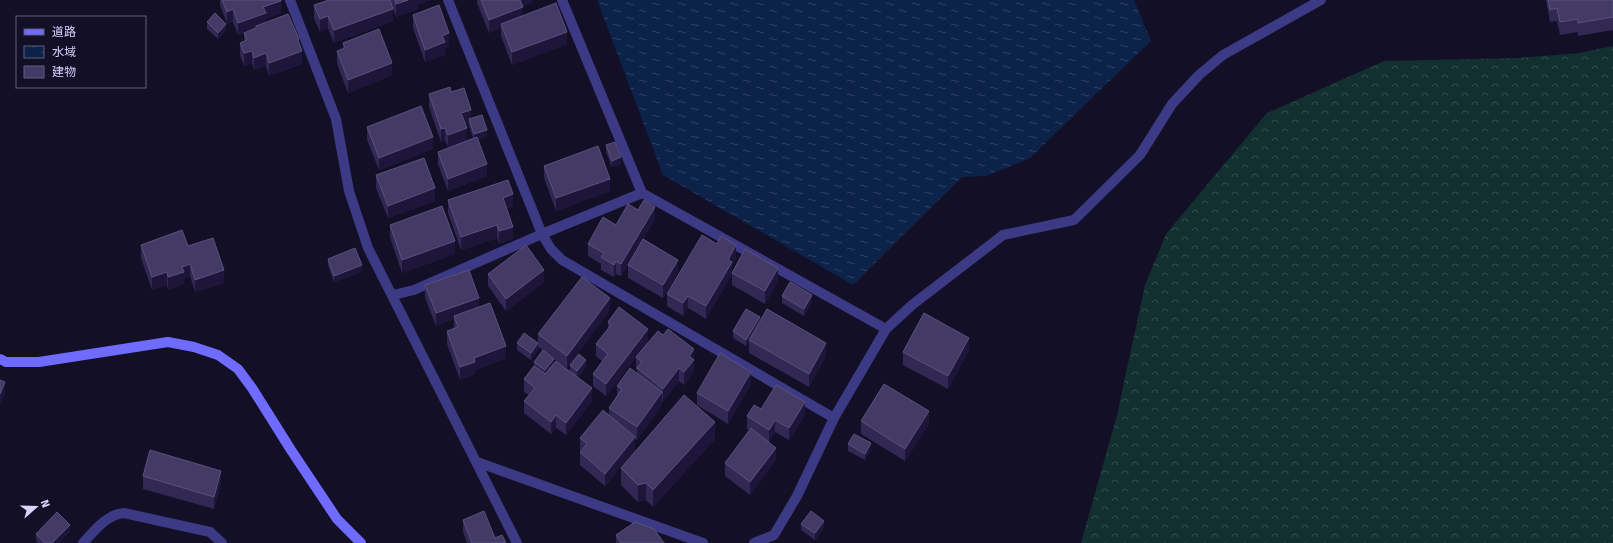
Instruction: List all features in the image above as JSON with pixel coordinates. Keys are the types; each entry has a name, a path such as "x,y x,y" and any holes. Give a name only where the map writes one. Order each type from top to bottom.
{"street":[{"path":"290,0 336,119 349,191 368,248 517,543"},
{"path":"448,0 542,234 550,249 562,260 834,418"},
{"path":"562,0 642,194 886,330"},
{"path":"754,543 774,535 796,496 834,418 886,330 912,305 1003,235 1074,220 1140,155 1172,104 1199,75 1223,55 1321,0"},
{"path":"393,295 414,290 542,234 642,194"},
{"path":"0,359 6,362 39,362 168,342 194,347 218,355 238,369 337,518 361,543"},
{"path":"477,462 704,543"},
{"path":"83,543 104,521 116,514 124,513 210,532 222,543"}],"green space":[{"path":"1613,46 1613,543 1081,543 1117,415 1145,285 1166,234 1267,113 1384,61 1517,58 1579,53"}],"water":[{"path":"597,0 1134,0 1151,41 1030,158 986,176 962,177 853,285 663,175"}],"building":[{"path":"222,0 281,1 263,7 266,13 238,23 233,9 227,12"},
{"path":"329,0 390,0 393,9 334,30 328,16 320,19 314,5"},
{"path":"395,0 408,0 396,4"},
{"path":"481,0 520,0 523,7 489,20"},
{"path":"1548,0 1613,0 1613,17 1578,23 1578,19 1560,22 1557,8 1550,10"},
{"path":"556,3 567,32 512,52 501,24"},
{"path":"439,5 449,33 442,36 445,42 425,50 413,15"},
{"path":"215,13 226,24 218,33 207,22"},
{"path":"288,14 299,39 298,40 302,51 269,63 266,53 254,58 252,51 244,53 240,43 247,40 244,33 256,28 256,26"},
{"path":"379,29 392,63 348,80 337,51 345,48 343,43"},
{"path":"450,87 451,92 464,88 471,110 461,113 467,128 448,135 445,128 441,129 429,94"},
{"path":"421,106 433,137 379,158 367,127"},
{"path":"482,115 487,130 474,134 469,119"},
{"path":"477,137 487,164 448,179 438,152"},
{"path":"615,142 621,157 612,161 606,145"},
{"path":"598,146 610,179 556,198 544,166"},
{"path":"424,158 435,188 388,206 376,175"},
{"path":"508,180 513,194 503,198 513,227 499,231 497,225 461,237 448,200"},
{"path":"644,200 655,207 621,264 616,261 614,265 601,257 604,253 588,244 603,217 616,225 628,204 638,210"},
{"path":"442,206 455,241 402,260 390,225"},
{"path":"182,230 188,246 213,238 224,270 195,280 190,264 182,267 184,272 168,277 167,272 152,277 141,245"},
{"path":"702,235 717,244 721,236 736,245 728,260 732,262 706,306 688,296 683,303 667,294"},
{"path":"643,239 678,260 663,285 628,265"},
{"path":"526,245 544,270 506,299 488,274"},
{"path":"355,248 362,265 334,276 328,259"},
{"path":"745,249 778,268 765,291 732,273"},
{"path":"469,270 479,298 436,313 425,285"},
{"path":"582,277 610,298 567,356 538,334"},
{"path":"790,282 812,295 804,309 782,296"},
{"path":"490,303 506,346 474,358 475,362 460,367 447,331 458,327 454,316"},
{"path":"619,307 648,329 606,384 593,374 608,354 596,344 611,325 608,322"},
{"path":"746,309 760,317 746,340 733,331"},
{"path":"767,309 826,343 809,374 749,340"},
{"path":"924,313 969,338 948,376 903,352"},
{"path":"668,329 694,349 689,356 694,360 684,372 679,368 663,389 637,368 642,362 636,357 658,331 663,335"},
{"path":"524,333 538,343 531,353 517,343"},
{"path":"543,350 554,359 545,370 534,362"},
{"path":"720,353 751,372 728,411 697,393"},
{"path":"579,354 586,360 577,371 570,365"},
{"path":"556,361 592,388 566,423 556,415 551,422 524,401 535,388 524,379 534,366 545,374"},
{"path":"630,368 662,392 637,427 609,408 622,389 617,386"},
{"path":"0,380 5,382 0,394"},
{"path":"884,384 929,411 905,449 861,421"},
{"path":"776,385 805,402 789,428 775,420 769,430 747,416 754,405 761,409"},
{"path":"684,395 715,422 653,490 646,483 638,485 621,468"},
{"path":"603,410 635,437 605,474 580,452 587,444 580,438"},
{"path":"751,428 776,448 750,482 725,463"},
{"path":"854,434 871,443 865,454 848,444"},
{"path":"150,450 221,471 214,497 143,476"},
{"path":"484,511 495,538 502,535 506,543 472,543 463,520"},
{"path":"811,511 824,521 815,533 801,524"},
{"path":"57,512 70,525 52,543 45,543 36,534"},
{"path":"635,522 654,529 664,543 621,543 616,535"}]}
